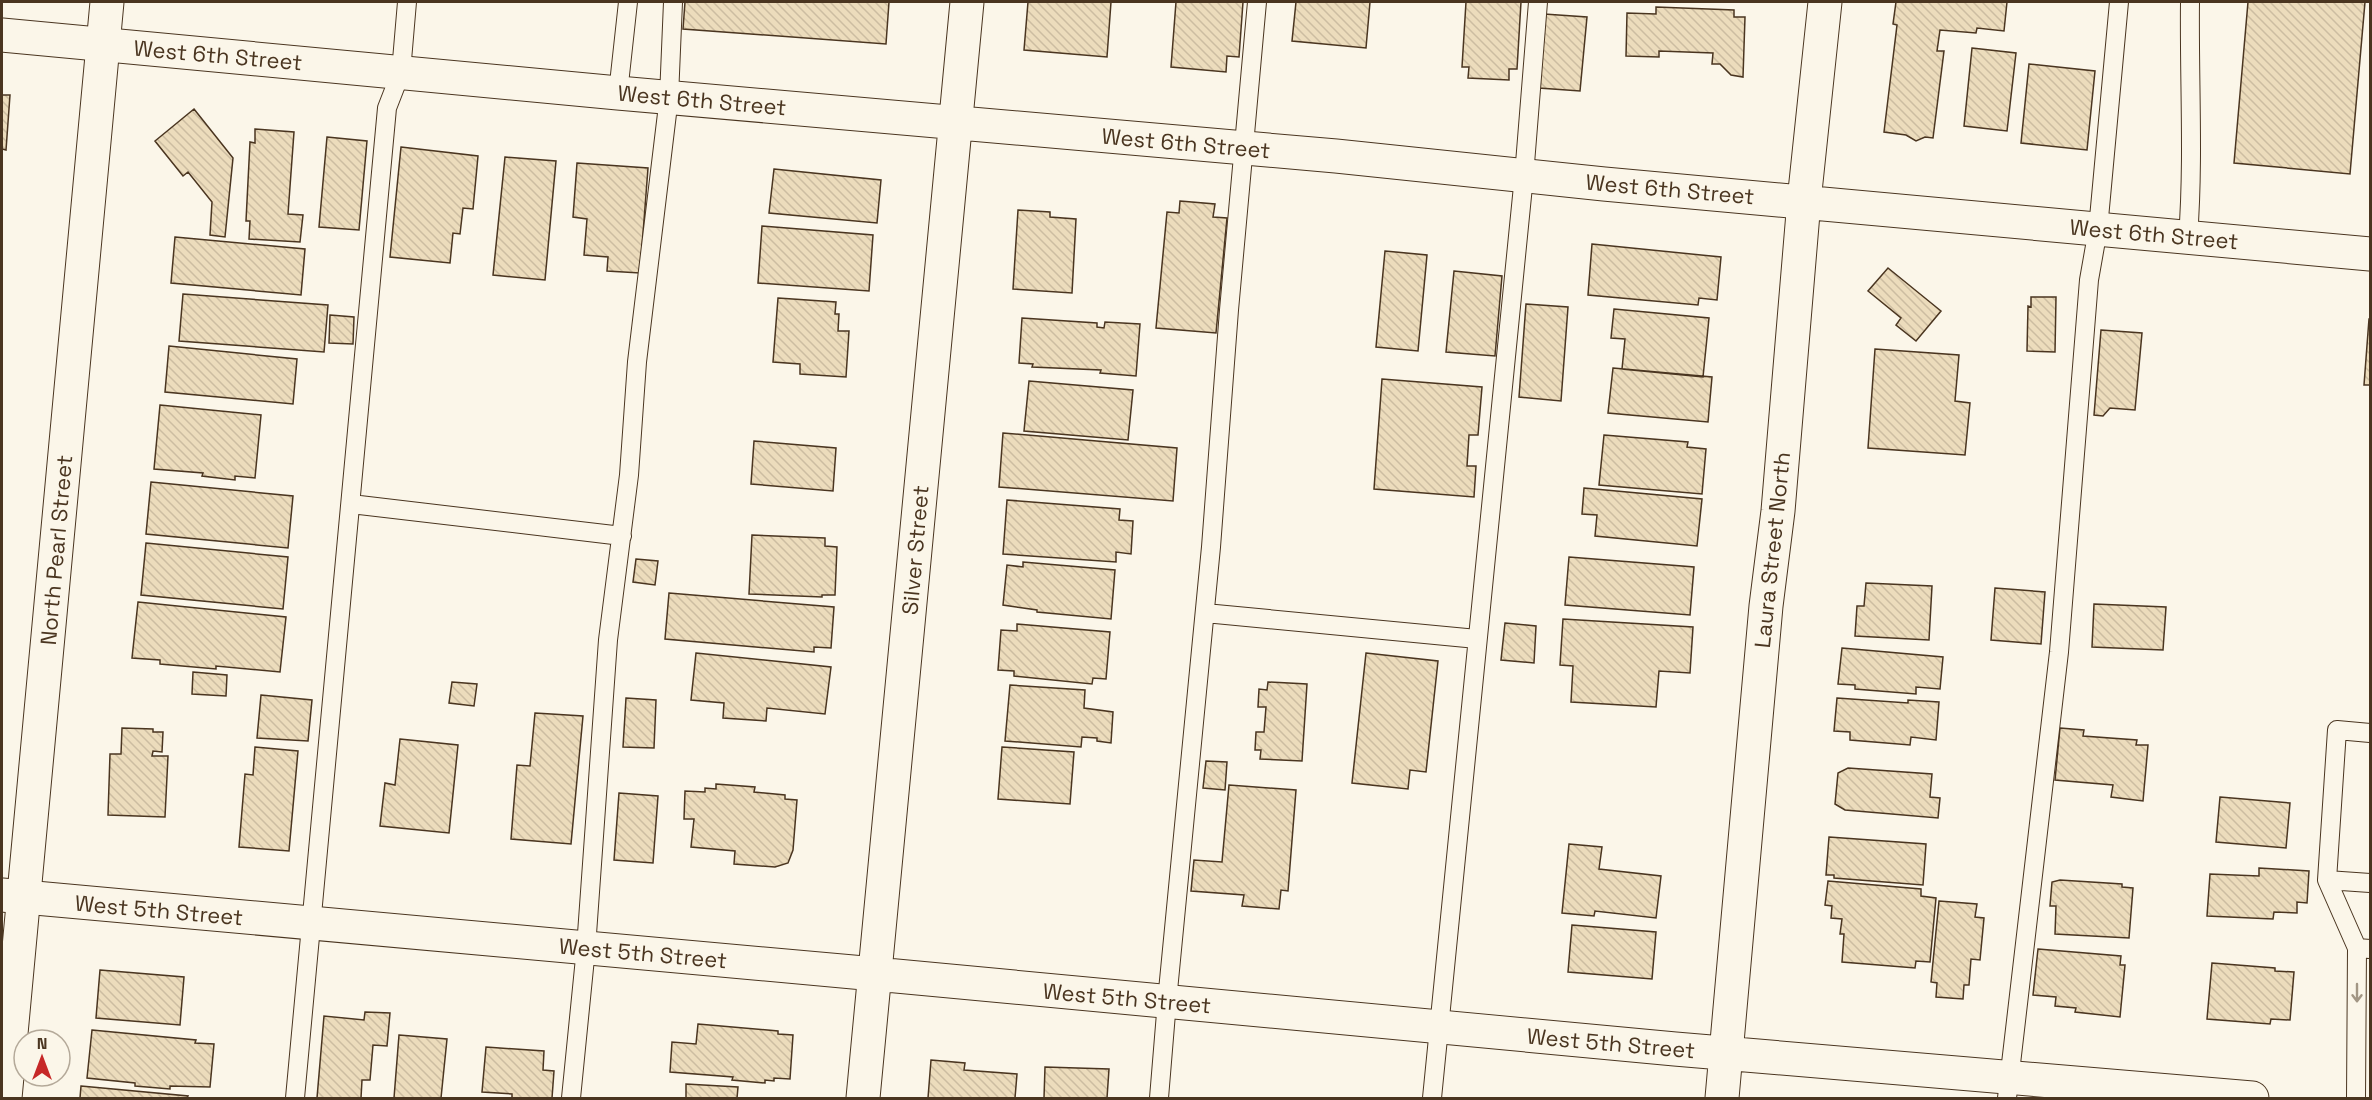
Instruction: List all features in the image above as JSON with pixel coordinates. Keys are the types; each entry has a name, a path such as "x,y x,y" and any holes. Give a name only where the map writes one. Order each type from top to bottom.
{"street":[{"name":"North Pearl Street","path":"5,1098 13,896 107,2"},
{"name":"Silver Street","path":"863,1098 967,2"},
{"name":"Laura Street North","path":"1722,1098 1766,606 1778,511 1804,201 1825,2"},
{"name":"West 6th Street","path":"2,35 618,93 1336,156 1524,176 2370,254"},
{"name":"West 5th Street","path":"13,896 1726,1053 2008,1088 2252,1098"}],"lane":[{"path":"295,1098 387,108 401,72 407,2"},
{"path":"618,93 628,2"},
{"path":"572,1098 586,948 608,640 629,475 637,362 669,97 673,2"},
{"path":"1159,1098 1205,613 1257,2"},
{"path":"1432,1098 1524,176 1538,2"},
{"path":"2008,1088 2017,1028 2059,652 2089,280 2098,229 2119,2"},
{"path":"2188,237 2193,150 2190,2"},
{"path":"351,504 622,536"},
{"path":"1205,613 1477,639"},
{"path":"2356,1098 2364,948 2327,880 2337,730 2370,733"},
{"path":"2327,880 2370,883"}],"building":[{"path":"685,2 889,2 886,44 683,29"},
{"path":"1028,2 1111,2 1107,57 1024,50"},
{"path":"1176,2 1243,2 1239,57 1227,56 1226,72 1171,67"},
{"path":"1296,2 1370,2 1366,48 1292,41"},
{"path":"1466,2 1521,2 1517,69 1509,69 1509,80 1468,78 1469,67 1462,67"},
{"path":"1896,2 2007,2 2004,31 1977,28 1976,33 1940,30 1937,51 1944,51 1933,138 1925,137 1916,141 1906,135 1884,132 1897,25 1893,24"},
{"path":"2248,2 2365,2 2350,174 2234,163"},
{"path":"1656,7 1734,10 1734,17 1745,17 1743,77 1731,75 1720,64 1712,64 1713,53 1659,51 1659,57 1626,56 1627,13 1656,14"},
{"path":"1544,14 1587,17 1580,91 1539,88"},
{"path":"1972,48 2016,53 2007,131 1964,126"},
{"path":"2029,64 2095,71 2087,150 2021,143"},
{"path":"2,95 10,95 6,150 2,149"},
{"path":"194,109 233,158 225,237 210,235 212,202 188,172 183,176 155,141"},
{"path":"255,129 294,132 288,214 303,215 300,242 249,239 250,221 246,221 250,142 255,143"},
{"path":"327,137 367,141 359,230 319,227"},
{"path":"401,147 478,156 473,209 463,208 460,234 453,233 450,263 390,257"},
{"path":"505,157 556,161 545,280 493,275"},
{"path":"577,163 648,168 640,273 607,271 608,257 584,255 587,219 573,217"},
{"path":"774,169 881,180 877,223 769,213"},
{"path":"1180,201 1215,204 1213,217 1227,218 1216,333 1156,328 1167,212 1179,213"},
{"path":"1018,210 1050,212 1050,217 1076,219 1072,293 1013,289"},
{"path":"762,226 873,235 869,291 758,283"},
{"path":"175,237 305,249 301,295 171,283"},
{"path":"1592,244 1721,257 1717,300 1699,298 1698,305 1588,295"},
{"path":"1385,251 1427,255 1418,351 1376,347"},
{"path":"1888,268 1941,311 1916,341 1896,325 1901,318 1868,291"},
{"path":"1454,271 1502,276 1495,356 1446,352"},
{"path":"183,294 328,305 324,352 179,341"},
{"path":"2031,297 2056,297 2055,352 2027,351 2028,306 2031,307"},
{"path":"778,298 836,302 835,314 839,314 838,331 849,331 846,377 800,374 800,364 773,362"},
{"path":"1526,304 1568,307 1561,401 1519,397"},
{"path":"1614,309 1709,318 1703,377 1622,369 1625,339 1611,338"},
{"path":"330,315 354,317 353,344 329,343"},
{"path":"1022,318 1097,323 1097,327 1104,328 1105,322 1140,324 1136,376 1100,373 1101,370 1032,367 1033,364 1019,363"},
{"path":"2369,319 2370,385 2364,385"},
{"path":"2101,330 2142,333 2135,410 2110,408 2103,416 2094,415"},
{"path":"169,346 297,359 293,404 165,392"},
{"path":"1875,349 1959,355 1955,401 1970,403 1965,455 1868,448"},
{"path":"1613,368 1712,377 1708,422 1608,413"},
{"path":"1382,379 1482,387 1478,435 1469,435 1467,466 1476,466 1474,497 1374,489"},
{"path":"1029,381 1133,390 1128,440 1024,431"},
{"path":"160,405 261,415 255,478 235,476 235,480 202,476 203,473 154,469"},
{"path":"1003,433 1177,448 1173,501 999,487"},
{"path":"1604,435 1688,442 1687,447 1706,449 1702,494 1599,485"},
{"path":"754,441 836,448 833,491 751,484"},
{"path":"151,482 293,496 288,548 146,534"},
{"path":"1584,488 1702,499 1697,546 1595,536 1597,515 1582,514"},
{"path":"1007,500 1120,509 1119,520 1133,521 1131,554 1116,552 1116,562 1003,554"},
{"path":"752,535 825,538 825,546 837,547 835,595 822,595 822,597 749,594"},
{"path":"146,543 288,557 283,609 141,595"},
{"path":"1569,557 1694,567 1690,615 1565,605"},
{"path":"636,559 658,561 655,585 633,582"},
{"path":"1023,562 1115,570 1111,619 1037,612 1037,610 1003,605 1007,565 1023,567"},
{"path":"1866,583 1932,586 1929,640 1855,636 1857,606 1864,606"},
{"path":"1995,588 2045,592 2041,644 1991,640"},
{"path":"669,593 834,607 831,648 814,647 814,652 665,639"},
{"path":"138,602 286,617 280,672 160,664 160,660 132,658"},
{"path":"2094,604 2166,607 2163,650 2092,647"},
{"path":"1563,619 1693,627 1690,673 1659,671 1656,707 1571,702 1573,666 1560,665"},
{"path":"1505,623 1536,626 1534,663 1501,660"},
{"path":"1017,624 1110,632 1106,679 1093,678 1092,684 1014,676 1014,671 998,670 1001,630 1017,631"},
{"path":"1842,648 1943,657 1940,689 1916,687 1916,694 1855,689 1855,685 1838,684"},
{"path":"696,653 831,667 825,714 767,708 766,721 723,718 724,703 691,700"},
{"path":"1366,653 1438,661 1426,772 1410,770 1408,789 1352,783"},
{"path":"193,672 227,675 226,696 192,694"},
{"path":"452,682 477,684 474,706 449,703"},
{"path":"1268,682 1307,684 1302,761 1260,759 1261,750 1255,750 1256,732 1264,732 1266,707 1258,707 1259,689 1267,690"},
{"path":"1010,685 1085,690 1084,708 1113,712 1111,743 1097,741 1097,738 1082,737 1081,747 1005,741"},
{"path":"261,695 312,700 308,741 257,738"},
{"path":"626,698 656,700 654,748 623,747"},
{"path":"1837,698 1908,703 1908,700 1939,702 1936,740 1911,737 1910,745 1850,740 1850,732 1834,731"},
{"path":"535,713 583,716 571,844 511,839 517,765 530,766"},
{"path":"122,728 153,729 153,732 163,732 162,752 153,751 152,756 168,756 165,817 108,815 110,754 121,754"},
{"path":"2060,728 2084,730 2083,736 2137,740 2136,745 2148,745 2143,801 2111,797 2113,785 2055,780"},
{"path":"400,739 458,745 449,833 380,826 385,783 395,785"},
{"path":"255,747 298,751 289,851 239,847 245,774 253,775"},
{"path":"1002,747 1074,752 1070,804 998,799"},
{"path":"1206,761 1227,762 1225,790 1203,788"},
{"path":"1848,768 1932,774 1930,797 1940,798 1938,818 1845,810 1835,804 1838,773"},
{"path":"716,784 755,787 754,792 785,795 785,799 797,800 793,850 788,863 775,867 734,864 735,851 691,847 694,819 684,819 685,791 705,792 705,788 716,789"},
{"path":"1229,785 1296,790 1288,891 1281,890 1279,909 1242,906 1244,895 1191,891 1194,860 1222,862"},
{"path":"619,793 658,796 653,863 614,860"},
{"path":"2220,797 2290,803 2286,848 2216,842"},
{"path":"1829,837 1926,844 1923,885 1834,878 1834,875 1826,875"},
{"path":"1569,844 1602,847 1599,869 1661,876 1656,918 1595,911 1594,916 1562,913"},
{"path":"2259,868 2309,871 2307,903 2297,902 2297,913 2274,912 2273,919 2207,916 2210,874 2259,876"},
{"path":"2060,880 2122,884 2122,887 2133,888 2129,938 2055,934 2056,906 2050,906 2052,882"},
{"path":"1828,881 1921,889 1921,896 1936,898 1930,962 1916,961 1915,968 1842,962 1844,934 1840,934 1842,919 1831,918 1832,906 1825,905"},
{"path":"1939,901 1977,904 1975,917 1984,918 1980,960 1971,959 1969,985 1964,985 1963,999 1936,997 1937,983 1931,982"},
{"path":"1572,925 1656,932 1652,979 1568,972"},
{"path":"2038,949 2121,956 2120,965 2125,965 2120,1017 2075,1012 2076,1008 2055,1006 2056,997 2033,995"},
{"path":"2212,963 2275,968 2275,971 2294,972 2290,1020 2271,1019 2270,1024 2207,1019"},
{"path":"100,970 184,977 180,1025 96,1018"},
{"path":"365,1012 390,1013 387,1046 373,1045 370,1080 362,1080 361,1098 317,1098 324,1016 364,1020"},
{"path":"698,1024 778,1031 778,1034 793,1035 790,1079 774,1078 774,1081 765,1080 765,1083 732,1080 733,1077 670,1072 672,1042 696,1044"},
{"path":"92,1030 196,1040 195,1043 214,1044 210,1087 170,1086 170,1089 87,1078"},
{"path":"399,1035 447,1039 441,1098 394,1098"},
{"path":"486,1047 544,1051 543,1070 554,1071 552,1098 512,1098 512,1094 482,1092"},
{"path":"931,1060 965,1063 964,1070 1017,1074 1015,1098 928,1098"},
{"path":"1045,1067 1109,1069 1107,1098 1044,1098"},
{"path":"686,1084 738,1087 737,1098 686,1098"},
{"path":"81,1086 188,1096 187,1098 80,1098"}]}
